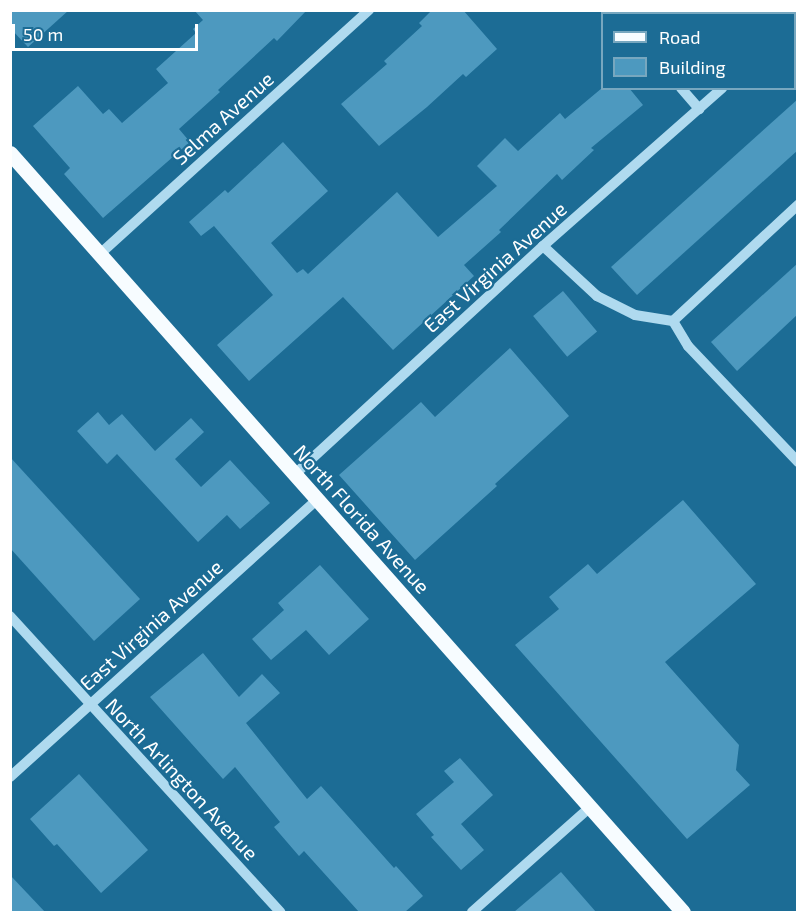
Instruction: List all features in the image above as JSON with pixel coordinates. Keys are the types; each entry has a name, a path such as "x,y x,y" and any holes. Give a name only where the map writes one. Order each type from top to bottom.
{"main road":[{"name":"North Florida Avenue","path":"10,153 683,912"}],"street":[{"name":"Selma Avenue","path":"101,253 369,10"},
{"path":"683,90 699,109"},
{"name":"East Virginia Avenue","path":"294,475 543,246 720,90"},
{"path":"673,321 798,205"},
{"path":"543,246 597,296 635,315 673,321"},
{"path":"673,321 688,346 798,462"},
{"name":"East Virginia Avenue","path":"10,777 316,500"},
{"name":"North Arlington Avenue","path":"10,616 280,912"},
{"path":"472,912 589,808"}],"building":[{"path":"10,10 69,10 28,47 10,28"},
{"path":"194,10 307,10 277,41 274,38 179,129 190,142 103,218 64,174 70,168 33,126 78,86 103,114 109,109 122,123 168,83 156,69 196,33 193,29 203,20"},
{"path":"432,10 463,10 497,49 466,77 463,74 379,146 341,104 387,64 384,61 422,26 419,23"},
{"path":"601,89 631,90 643,105 591,148 594,150 562,180 557,174 499,230 501,232 464,265 474,276 393,350 343,297 249,381 217,345 273,295 214,226 201,236 189,222 225,190 228,193 283,142 328,191 271,243 297,273 303,269 308,274 397,192 438,237 497,186 477,166 505,138 518,151 560,113 565,119"},
{"path":"798,99 798,150 637,295 611,267"},
{"path":"798,263 798,314 737,371 711,342"},
{"path":"563,291 597,332 567,357 533,316"},
{"path":"510,348 569,416 495,484 497,486 415,560 339,475 421,402 435,417"},
{"path":"98,412 109,425 122,414 155,451 191,418 204,432 175,459 201,487 230,460 270,503 240,529 227,515 198,542 117,454 107,464 77,431"},
{"path":"10,457 140,599 94,641 10,548"},
{"path":"683,500 756,584 665,662 739,745 736,770 750,785 687,839 515,645 559,609 549,597 588,564 597,574"},
{"path":"320,565 369,619 329,655 306,630 271,660 252,639 284,610 278,603"},
{"path":"203,653 239,697 262,674 280,693 246,723 307,799 321,786 394,868 396,866 423,896 405,912 359,912 304,851 299,856 274,827 280,822 235,767 223,779 150,697"},
{"path":"460,758 493,795 461,824 484,850 461,870 431,837 434,835 416,814 454,782 444,771"},
{"path":"79,774 148,850 101,893 57,844 54,846 30,819"},
{"path":"561,872 596,912 514,912"},
{"path":"10,875 45,912 10,912"}]}
